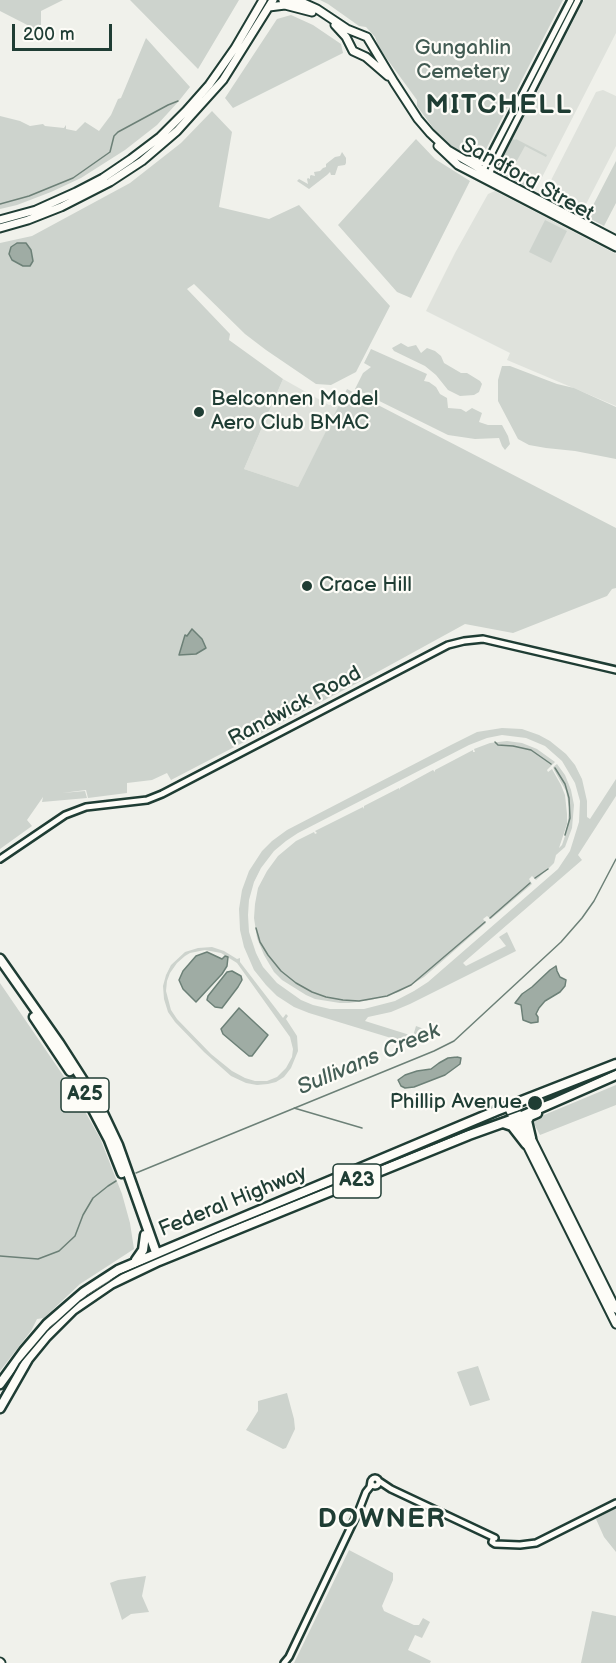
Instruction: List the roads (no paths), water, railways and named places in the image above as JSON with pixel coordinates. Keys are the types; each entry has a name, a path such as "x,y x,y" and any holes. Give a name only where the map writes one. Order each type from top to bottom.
{"highway":[{"name":"A25","path":"0,959 59,1043 100,1107 118,1145 147,1234"},
{"name":"A25","path":"0,969 81,1088 109,1140 156,1258"},
{"name":"Federal Highway","path":"156,1258 171,1246 510,1106 596,1073 603,1066 616,1062"},
{"name":"Federal Highway","path":"130,1264 156,1258 517,1118 616,1075"},
{"path":"528,1141 528,1118 555,1106 560,1100"},
{"path":"502,1123 513,1127 528,1141"},
{"path":"130,1264 141,1254 147,1234 160,1245 171,1246"},
{"name":"A23","path":"0,1408 32,1353 65,1317 101,1290 156,1258"},
{"name":"A23","path":"0,1384 35,1337 68,1304 107,1276 130,1264"}],"main road":[{"path":"0,220 36,210 76,192 112,172 160,137 208,85 235,48 263,0"},
{"path":"283,0 312,12 339,29 353,51 361,54 368,51 370,43 367,37 342,26 317,9 297,0"},
{"path":"0,228 61,207 110,182 142,161 177,131 212,92 236,61 271,3 312,12"},
{"path":"350,44 353,37 360,34"},
{"name":"Sandford Street","path":"370,43 418,119 453,161 616,240"},
{"name":"Sandford Street","path":"361,54 394,82"},
{"name":"Sandford Street","path":"430,134 448,150 485,175 616,247"},
{"path":"459,157 483,162 490,157"},
{"path":"510,1106 616,1324"},
{"path":"528,1141 616,1309"}],"street":[{"path":"485,175 490,157 571,0"},
{"path":"485,175 578,0"},
{"name":"Randwick Road","path":"0,859 65,815 86,807 147,800 162,794 448,645 483,639 616,670"},
{"path":"287,1662 364,1499 375,1483 496,1541 511,1545 530,1544 543,1540 616,1503"}],"waterway":[{"path":"0,204 29,196 73,178 110,152 114,136 118,132 178,101"},
{"path":"495,742 498,745 531,750 551,764"},
{"path":"555,768 565,784 569,798 570,818 565,835"},
{"name":"Sullivans Creek","path":"136,1173 454,1041 561,942 594,901 616,859"},
{"path":"535,878 548,869"},
{"path":"490,918 530,883"},
{"path":"256,928 260,942 268,955 281,971 296,983 326,997 359,1001 387,996 411,985 485,922"},
{"path":"294,1108 362,1128"},
{"name":"Sullivans Creek","path":"0,1256 38,1259 59,1251 75,1236 93,1198 116,1181"}],"tram line":[{"path":"0,1397 19,1364 47,1331 80,1301 121,1274 478,1126 551,1099 616,1070"}],"place":[{"name":"Belconnen Model Aero Club BMAC","path":"199,412"},
{"name":"Crace Hill","path":"307,586"},
{"name":"Phillip Avenue","path":"535,1103"}],"district":[{"name":"MITCHELL","path":"499,106"},
{"name":"DOWNER","path":"382,1520"}],"park label":[{"name":"Gungahlin Cemetery","path":"463,61"}]}
